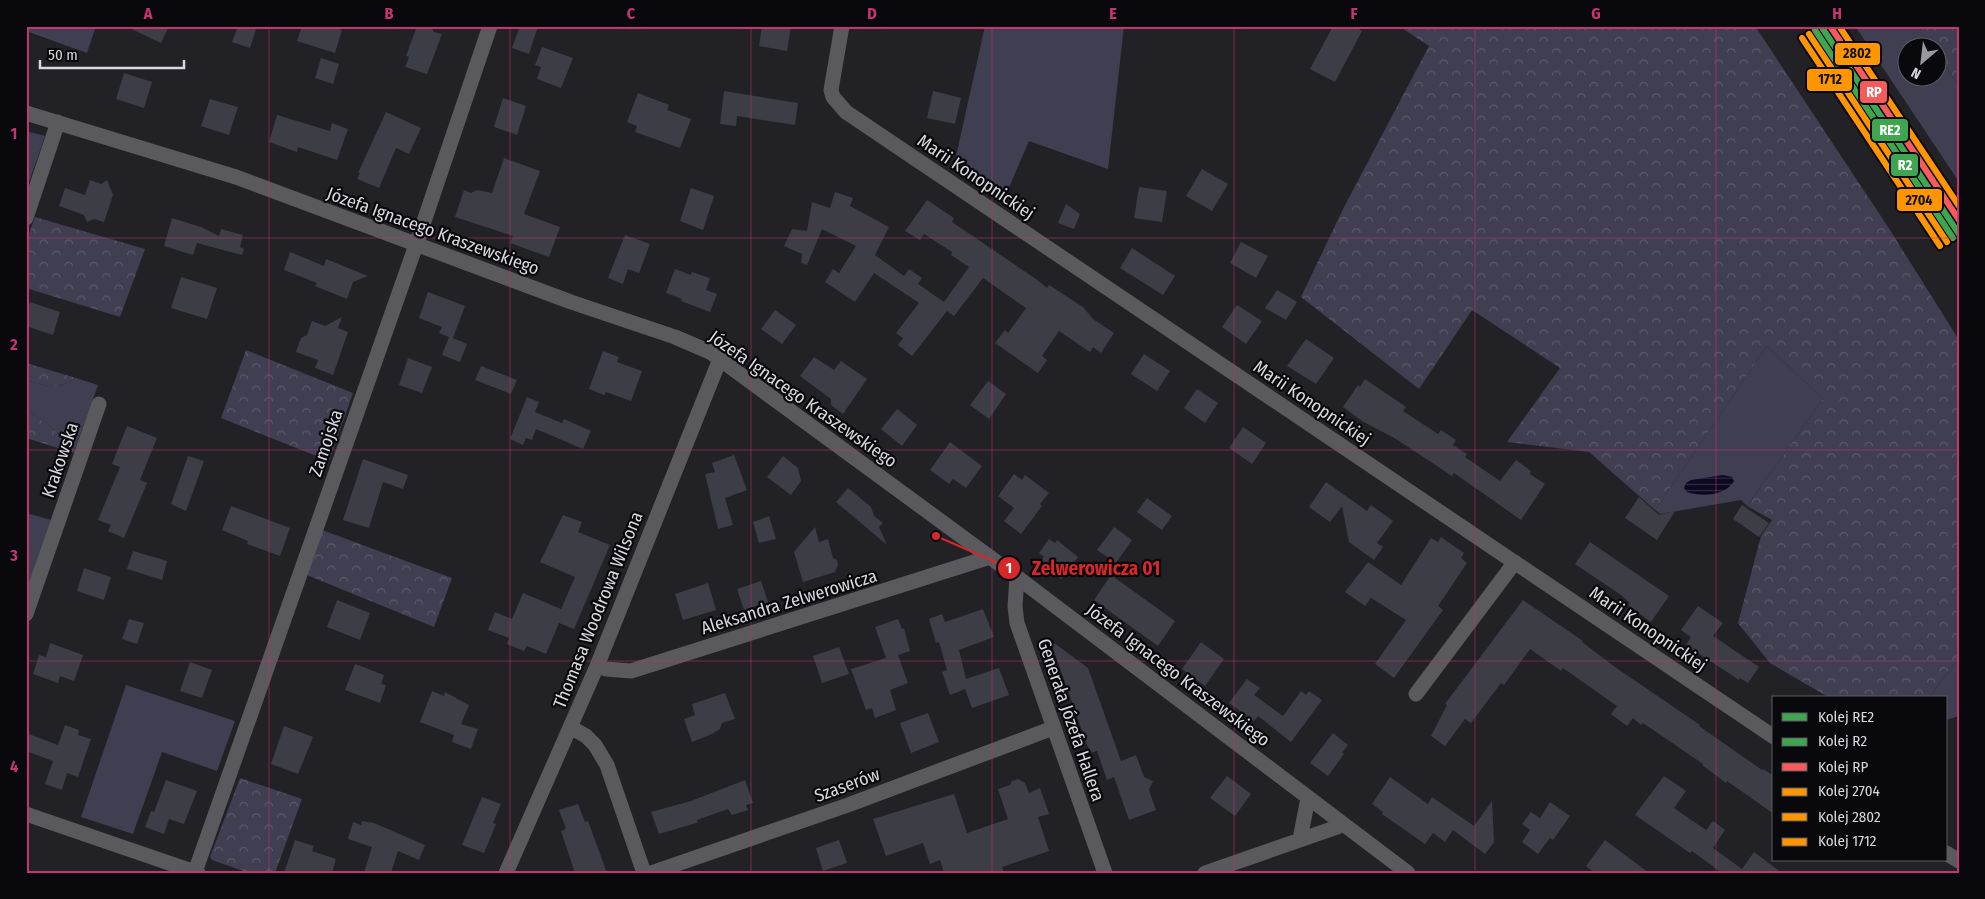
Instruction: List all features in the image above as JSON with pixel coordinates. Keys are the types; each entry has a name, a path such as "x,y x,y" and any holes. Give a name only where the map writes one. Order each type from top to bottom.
{"street":[{"name":"Zamojska","path":"196,872 416,245 490,26"},
{"name":"Marii Konopnickiej","path":"842,26 833,78 833,97 846,112 1772,736"},
{"name":"Józefa Ignacego Kraszewskiego","path":"26,113 236,177 571,302 675,337 710,352 1017,576 1408,873"},
{"path":"26,218 58,122"},
{"name":"Thomasa Woodrowa Wilsona","path":"506,873 597,666 720,359"},
{"name":"Krakowska","path":"26,614 99,404"},
{"name":"Aleksandra Zelwerowicza","path":"597,666 606,669 631,671 990,558"},
{"path":"1416,694 1515,562"},
{"name":"Generała Józefa Hallera","path":"1017,576 1015,606 1017,623 1105,873"},
{"path":"570,727 586,736 595,745 607,765 644,873"},
{"name":"Szaserów","path":"651,873 848,805 1053,728"},
{"path":"1300,839 1308,798"},
{"path":"26,814 158,866 196,872"},
{"path":"1205,873 1344,825"},
{"path":"1948,854 1959,861"}],"green space":[{"path":"26,26 96,26 87,53 26,31"},
{"path":"985,26 1124,26 1108,169 1029,141 1004,199 954,165"},
{"path":"1399,26 1755,26 1890,230 1959,340 1959,657 1930,696 1827,696 1770,663 1738,623 1761,536 1772,520 1747,506 1823,399 1767,346 1655,510 1589,452 1507,442 1560,368 1472,310 1419,389 1301,297 1343,209 1429,46"},
{"path":"1855,26 1918,26 1926,38 1898,38 1898,88 1948,88 1948,70 1959,86 1959,182"},
{"path":"1918,26 1959,26 1959,86 1948,70 1948,38 1926,38"},
{"path":"26,131 45,136 26,191"},
{"path":"35,217 145,249 120,317 26,288 26,242"},
{"path":"1767,346 1823,399 1747,506 1741,500 1660,514 1655,510"},
{"path":"246,350 353,393 329,461 221,418"},
{"path":"26,363 76,378 57,386 26,380"},
{"path":"76,378 98,385 75,449 45,422 26,410 26,380 57,386"},
{"path":"26,410 45,422 75,449 74,453 26,438"},
{"path":"26,513 51,520 28,588 26,587"},
{"path":"322,530 452,578 434,627 307,575"},
{"path":"1959,657 1959,716 1948,719 1948,696 1930,696"},
{"path":"126,685 235,721 217,771 162,752 133,834 81,817"},
{"path":"240,778 302,799 275,873 249,873 212,860 210,857"}],"shaded area":[{"path":"1723,475 1732,477 1734,481 1725,490 1713,494 1706,495 1687,492 1684,488 1686,483 1691,480"}],"building":[{"path":"125,26 169,26 161,43"},
{"path":"238,26 257,26 250,48 232,42"},
{"path":"302,26 329,26 342,30 335,53 297,41"},
{"path":"417,26 425,29 431,27 434,32 442,34 427,74 405,67 409,57 406,56"},
{"path":"520,26 538,26 529,54 512,48"},
{"path":"762,26 791,26 787,51 759,46"},
{"path":"1333,26 1354,26 1362,31 1335,82 1310,69"},
{"path":"542,47 573,58 561,88 537,79 541,67 535,65"},
{"path":"321,58 339,64 333,84 315,78"},
{"path":"124,73 152,82 144,108 116,99"},
{"path":"724,91 798,103 795,125 737,116 736,126 720,124"},
{"path":"933,91 961,98 955,124 927,118"},
{"path":"638,93 669,105 667,110 691,119 680,148 635,132 637,126 627,122"},
{"path":"503,98 526,106 517,135 494,127"},
{"path":"210,99 238,107 229,135 201,126"},
{"path":"386,112 421,128 409,154 396,148 379,188 357,179"},
{"path":"277,115 330,131 332,123 348,129 337,160 298,147 297,152 269,142"},
{"path":"504,158 540,171 524,214 560,227 549,257 510,243 513,236 455,217 464,190 471,193 477,190 492,193"},
{"path":"1202,169 1228,184 1212,211 1186,196"},
{"path":"90,180 101,184 107,180 113,195 104,222 94,219 87,222 84,215 59,206 65,188 85,195"},
{"path":"1139,187 1167,191 1162,222 1134,218"},
{"path":"691,188 714,196 703,230 680,221"},
{"path":"835,192 853,198 850,206 889,227 875,255 904,276 909,269 922,278 918,284 944,302 969,267 951,255 952,252 924,234 920,240 905,231 927,200 954,218 952,222 1047,288 1049,285 1083,307 1093,319 1114,333 1101,353 1093,347 1090,352 1059,331 1042,356 1047,360 1038,373 995,343 1005,330 1008,333 1026,308 983,278 954,316 947,311 912,356 898,345 903,338 896,333 919,303 874,273 855,302 825,282 833,269 839,273 856,246 822,229 807,265 801,263 802,254 784,246 792,229 807,231 812,202 830,208"},
{"path":"1066,204 1080,214 1074,229 1058,223"},
{"path":"172,218 201,227 219,236 221,229 243,235 240,247 244,249 242,255 197,243 193,255 164,246"},
{"path":"625,235 650,244 639,273 628,269 623,284 608,278"},
{"path":"1241,242 1268,256 1256,278 1230,263"},
{"path":"1132,248 1175,276 1163,295 1120,268"},
{"path":"290,252 324,266 326,259 368,276 353,282 347,299 315,286 317,283 284,270"},
{"path":"675,269 691,275 692,272 710,278 706,290 717,294 710,312 666,293"},
{"path":"181,277 217,288 207,319 171,308"},
{"path":"1277,290 1297,302 1286,320 1265,308"},
{"path":"428,292 465,306 453,338 467,344 460,362 442,355 449,337 439,333 442,327 419,318"},
{"path":"30,302 60,312 53,335 26,326 26,314"},
{"path":"1237,305 1262,321 1246,344 1222,327"},
{"path":"775,310 796,325 782,344 761,329"},
{"path":"342,317 338,328 348,332 333,375 315,368 318,360 296,352 301,338 307,335 312,321 325,326"},
{"path":"1306,339 1334,358 1316,384 1287,366"},
{"path":"603,351 619,357 617,362 642,371 631,401 606,392 604,395 589,389"},
{"path":"1144,354 1170,371 1157,391 1131,374"},
{"path":"814,357 834,370 841,361 867,379 843,414 831,405 831,399 800,376"},
{"path":"408,358 432,367 422,393 399,385"},
{"path":"481,366 517,380 511,394 475,380"},
{"path":"1365,379 1406,407 1403,411 1438,434 1441,430 1456,440 1453,445 1467,454 1465,457 1500,481 1516,460 1531,471 1530,474 1545,484 1521,520 1454,473 1452,476 1396,439 1362,421 1343,407 1358,385 1360,387"},
{"path":"988,381 1006,394 989,419 970,405"},
{"path":"1197,389 1218,403 1205,423 1184,408"},
{"path":"527,397 539,402 535,412 562,423 564,419 591,431 583,449 536,429 532,440 526,438 523,445 510,439"},
{"path":"897,409 917,425 902,446 881,429"},
{"path":"127,426 157,438 140,480 147,483 124,538 108,531 111,525 98,520 120,467 112,464"},
{"path":"1243,427 1266,443 1252,464 1229,448"},
{"path":"950,442 982,466 966,488 953,479 949,484 930,470"},
{"path":"734,455 747,490 725,498 733,525 718,529 705,474 715,472 712,463"},
{"path":"188,456 204,461 186,511 171,504"},
{"path":"783,456 798,468 801,481 791,495 767,477"},
{"path":"363,459 408,475 403,489 383,482 369,528 343,520"},
{"path":"1014,474 1022,480 1025,475 1049,493 1040,504 1042,506 1021,534 1004,521 1014,508 998,496"},
{"path":"1326,482 1367,511 1371,505 1393,521 1377,543 1383,547 1374,560 1349,542 1342,506 1330,522 1309,507"},
{"path":"848,488 871,507 874,516 883,523 879,527 887,545 836,502"},
{"path":"1639,497 1659,515 1675,511 1657,540 1625,518"},
{"path":"1147,498 1172,516 1162,530 1137,512"},
{"path":"1742,505 1769,523 1759,537 1733,519"},
{"path":"231,506 290,528 280,556 247,544 248,541 222,530"},
{"path":"563,515 582,522 578,532 610,545 574,629 559,623 546,654 527,646 524,651 507,644 509,638 488,630 495,612 512,619 523,593 561,609 575,577 540,562"},
{"path":"769,516 776,539 759,543 753,522"},
{"path":"815,527 819,542 828,539 833,558 837,560 838,565 835,572 803,582 794,552"},
{"path":"1114,527 1132,540 1116,563 1097,550"},
{"path":"1441,537 1464,553 1461,558 1467,563 1438,606 1443,610 1394,678 1375,664 1406,620 1371,598 1365,606 1345,592 1368,562 1401,585 1431,538 1438,542"},
{"path":"1049,539 1055,543 1057,540 1078,557 1061,579 1039,563 1044,557 1039,553"},
{"path":"1590,542 1669,596 1651,622 1628,605 1630,603 1621,595 1575,564"},
{"path":"133,551 167,561 162,580 127,569"},
{"path":"84,568 111,577 104,600 77,591"},
{"path":"1111,575 1175,621 1158,646 1094,600"},
{"path":"761,581 768,602 744,610 737,589"},
{"path":"708,583 716,610 683,620 675,594"},
{"path":"337,600 370,613 360,640 327,627"},
{"path":"1523,600 1583,641 1615,667 1699,726 1762,770 1772,775 1772,813 1727,781 1726,783 1703,764 1643,723 1641,725 1633,718 1627,726 1611,714 1617,706 1563,668 1561,671 1530,649 1504,685 1501,683 1471,723 1465,719 1445,746 1431,736 1447,705 1445,704"},
{"path":"1698,606 1723,623 1713,636 1759,667 1748,683 1740,678 1739,680 1686,645 1691,637 1681,630"},
{"path":"983,609 994,637 959,650 966,679 999,668 1009,695 972,708 965,689 950,695 942,672 947,670 939,642 936,643 929,619 942,614 945,622"},
{"path":"129,619 144,623 137,644 122,639"},
{"path":"898,619 902,629 904,628 910,651 898,655 908,683 890,690 896,710 875,718 872,708 866,710 851,669 886,658 875,627"},
{"path":"1050,640 1088,668 1121,761 1136,755 1144,777 1153,781 1149,790 1156,810 1129,820 1114,777 1107,780 1097,751 1090,753"},
{"path":"1201,642 1224,659 1205,686 1182,669"},
{"path":"50,643 83,655 74,681 60,676 58,683 33,674 39,655 46,657"},
{"path":"839,647 849,674 822,683 813,656"},
{"path":"190,662 212,670 202,698 180,691"},
{"path":"355,664 384,675 381,684 386,685 380,703 345,690"},
{"path":"1247,679 1260,688 1254,695 1283,716 1301,691 1306,695 1309,691 1322,700 1291,742 1258,716 1254,721 1229,703"},
{"path":"432,691 444,696 445,692 469,705 461,724 478,729 471,749 452,742 454,735 420,722"},
{"path":"725,693 735,719 722,723 720,729 692,742 684,719 695,715 692,704"},
{"path":"928,713 939,742 911,753 900,723"},
{"path":"65,725 79,730 78,735 91,739 78,777 67,773 62,790 45,784 53,761 26,751 26,733 58,745"},
{"path":"284,726 313,737 298,774 271,764"},
{"path":"1333,733 1348,745 1342,753 1344,754 1328,776 1310,763"},
{"path":"1227,776 1251,794 1235,816 1210,798"},
{"path":"1664,776 1686,791 1674,808 1706,830 1713,821 1725,830 1713,848 1742,869 1754,852 1782,873 1722,873 1692,851 1690,853 1635,815"},
{"path":"1390,777 1428,804 1432,797 1474,826 1492,801 1494,842 1485,854 1453,830 1445,842 1433,833 1425,844 1382,814 1383,812 1372,804"},
{"path":"1018,779 1025,783 1029,793 1040,788 1049,814 1038,817 1049,851 1002,867 1004,873 944,873 940,860 930,864 923,843 886,856 873,819 954,794 967,833 1008,819 998,789 1010,785 1012,781"},
{"path":"166,780 197,791 184,824 169,819 164,834 145,827 151,811 154,812"},
{"path":"745,780 753,803 746,805 748,810 732,815 728,809 697,820 698,822 693,824 659,834 651,812 691,801"},
{"path":"482,797 501,804 493,823 496,824 484,853 462,845"},
{"path":"1550,802 1570,816 1553,840 1550,838 1538,854 1522,842 1530,830 1522,824 1531,812 1540,818"},
{"path":"578,804 585,822 588,821 607,873 575,873 561,831 566,829 559,810"},
{"path":"362,821 374,823 425,845 419,860 398,851 391,873 364,873 372,847 348,839 353,822 361,825"},
{"path":"295,840 314,846 312,851 336,859 332,873 284,873"},
{"path":"839,840 847,863 823,871 816,848"},
{"path":"1605,840 1649,873 1595,873 1586,866"}],"rail line":[{"name":"RE2","path":"1821,26 1959,234"},
{"name":"RP","path":"1830,26 1959,220"},
{"name":"2802","path":"1839,26 1959,206"},
{"name":"R2","path":"1815,30 1953,238"},
{"name":"2704","path":"1809,34 1947,242"},
{"name":"1712","path":"1802,38 1940,246"}],"place":[{"name":"Zelwerowicza 01","path":"936,536"}]}
